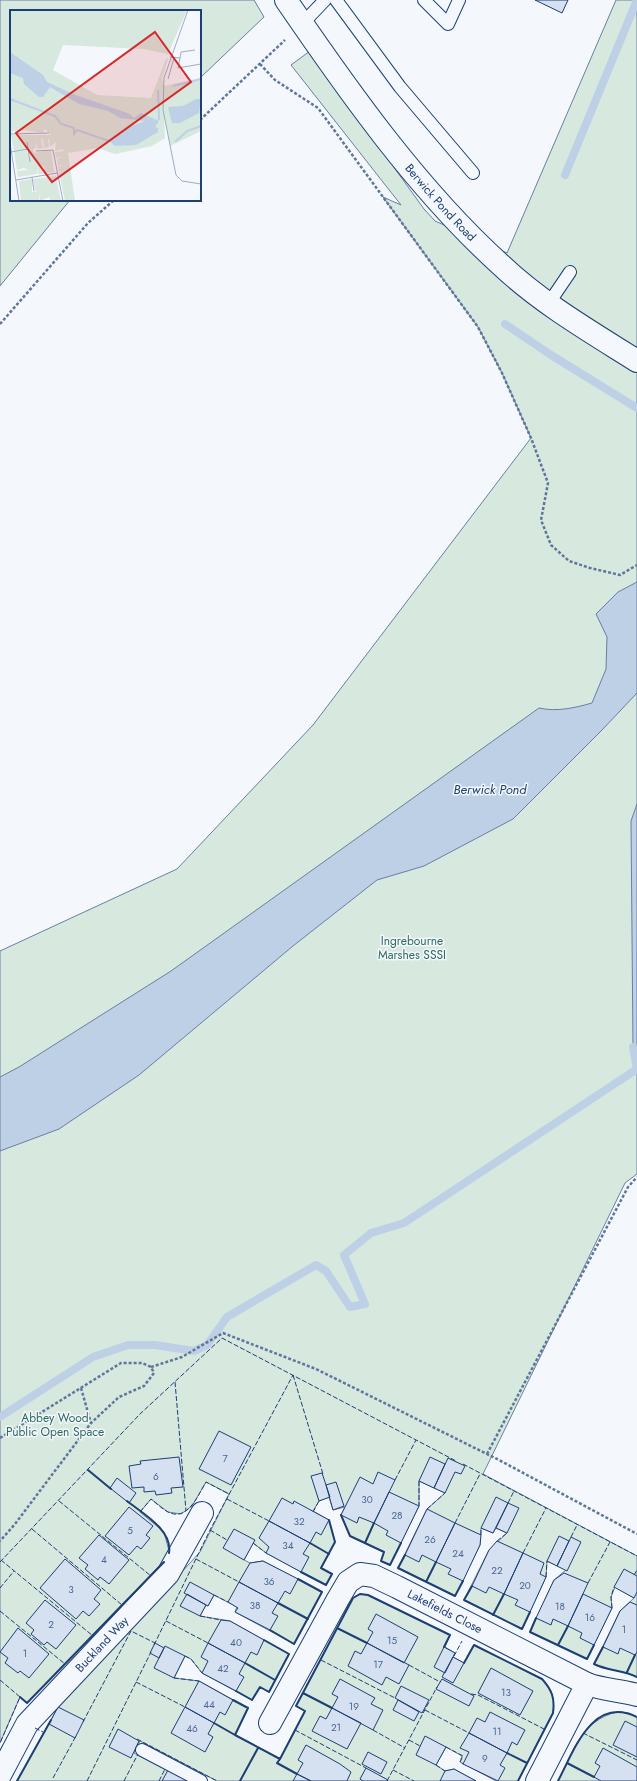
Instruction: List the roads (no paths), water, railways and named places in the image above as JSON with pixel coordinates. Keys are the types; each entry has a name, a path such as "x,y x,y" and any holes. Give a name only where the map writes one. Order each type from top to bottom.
{"street":[{"name":"Berwick Pond Road","path":"286,0 341,80 440,205 501,266 549,303 637,361"},
{"name":"Buckland Way","path":"0,1774 27,1724 168,1574 202,1513"},
{"name":"Lakefields Close","path":"270,1723 348,1582 360,1574 374,1576 391,1584 587,1684"},
{"path":"537,1781 587,1684 601,1689 619,1690 637,1696"}],"lane":[{"path":"303,24 325,0"},
{"path":"336,0 400,87 473,173"},
{"path":"424,0 448,24 459,0"},
{"path":"549,303 570,272"},
{"path":"142,1750 201,1781"}],"water":[{"name":"Berwick Pond","path":"637,582 637,693 513,819 424,866 377,880 293,946 139,1075 59,1129 0,1151 0,1077 19,1067 171,971 539,708 552,710 566,709 592,703 606,669 607,637 596,614 618,592"},
{"path":"637,804 637,1046 633,1047 631,821"}],"waterway":[{"path":"565,175 637,0"},
{"path":"505,324 551,355 637,408"},
{"path":"0,1417 93,1357 128,1345 155,1345 194,1351 207,1345 227,1317 316,1265 326,1271 350,1307 365,1304 344,1255 371,1233 404,1223 637,1069 633,1047"}],"park label":[{"name":"Ingrebourne Marshes SSSI","path":"412,948"},
{"name":"Abbey Wood Public Open Space","path":"55,1425"}]}
